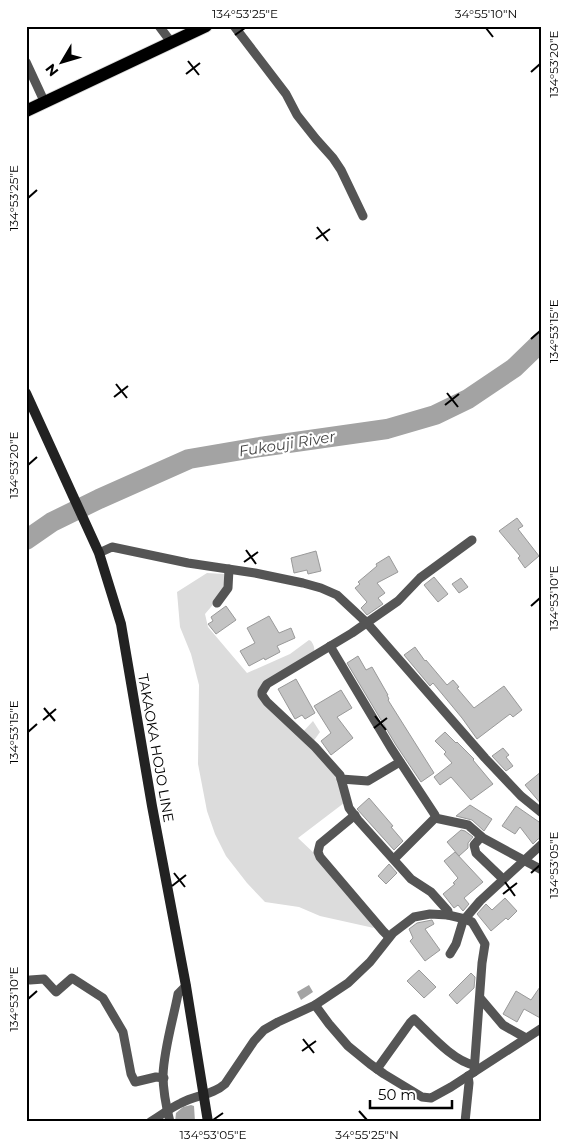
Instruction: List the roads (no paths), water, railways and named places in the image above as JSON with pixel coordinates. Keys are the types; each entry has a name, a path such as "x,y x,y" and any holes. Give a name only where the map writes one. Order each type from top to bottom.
{"main road":[{"path":"26,111 206,26"},
{"name":"TAKAOKA HOJO LINE","path":"26,393 99,553 121,624 152,806 186,986 208,1122"}],"street":[{"path":"159,26 171,42"},
{"path":"234,26 286,94 297,116 333,158 341,170 362,216"},
{"path":"26,62 45,103"},
{"path":"448,915 448,911 431,892 412,878 394,860 354,815 345,797 340,775 315,747 262,695 262,692 267,684 367,623 398,601 420,578 472,540"},
{"path":"99,553 112,547 188,563 265,575 321,588 337,595 367,623 485,758 522,796 542,813"},
{"path":"217,603 228,588 229,569"},
{"path":"330,646 436,818"},
{"path":"341,778 368,781 400,762"},
{"path":"354,815 320,844 318,852 320,857 389,937"},
{"path":"436,818 468,825 481,837 542,870"},
{"path":"394,860 436,818"},
{"path":"481,837 474,845 476,853 503,879"},
{"path":"450,954 456,944 463,921 480,901 542,844"},
{"path":"150,1122 182,1102 220,1089 226,1084 254,1041 264,1030 315,1005 348,982 370,962 393,933 414,917 430,914 448,915 472,922 485,944 465,1122"},
{"path":"30,980 44,979 56,992 72,978 102,998 123,1032 134,1082 156,1077 164,1078"},
{"path":"170,1122 164,1078 165,1058 178,994 186,986"},
{"path":"480,998 503,1025 526,1038"},
{"path":"315,1005 348,1046 376,1069 422,1096 431,1098 542,1028"},
{"path":"376,1069 414,1018 451,1054 468,1064 472,1071"}],"waterway":[{"name":"Fukouji River","path":"26,540 52,522 189,459 387,429 435,415 468,399 514,368 542,341"}]}
